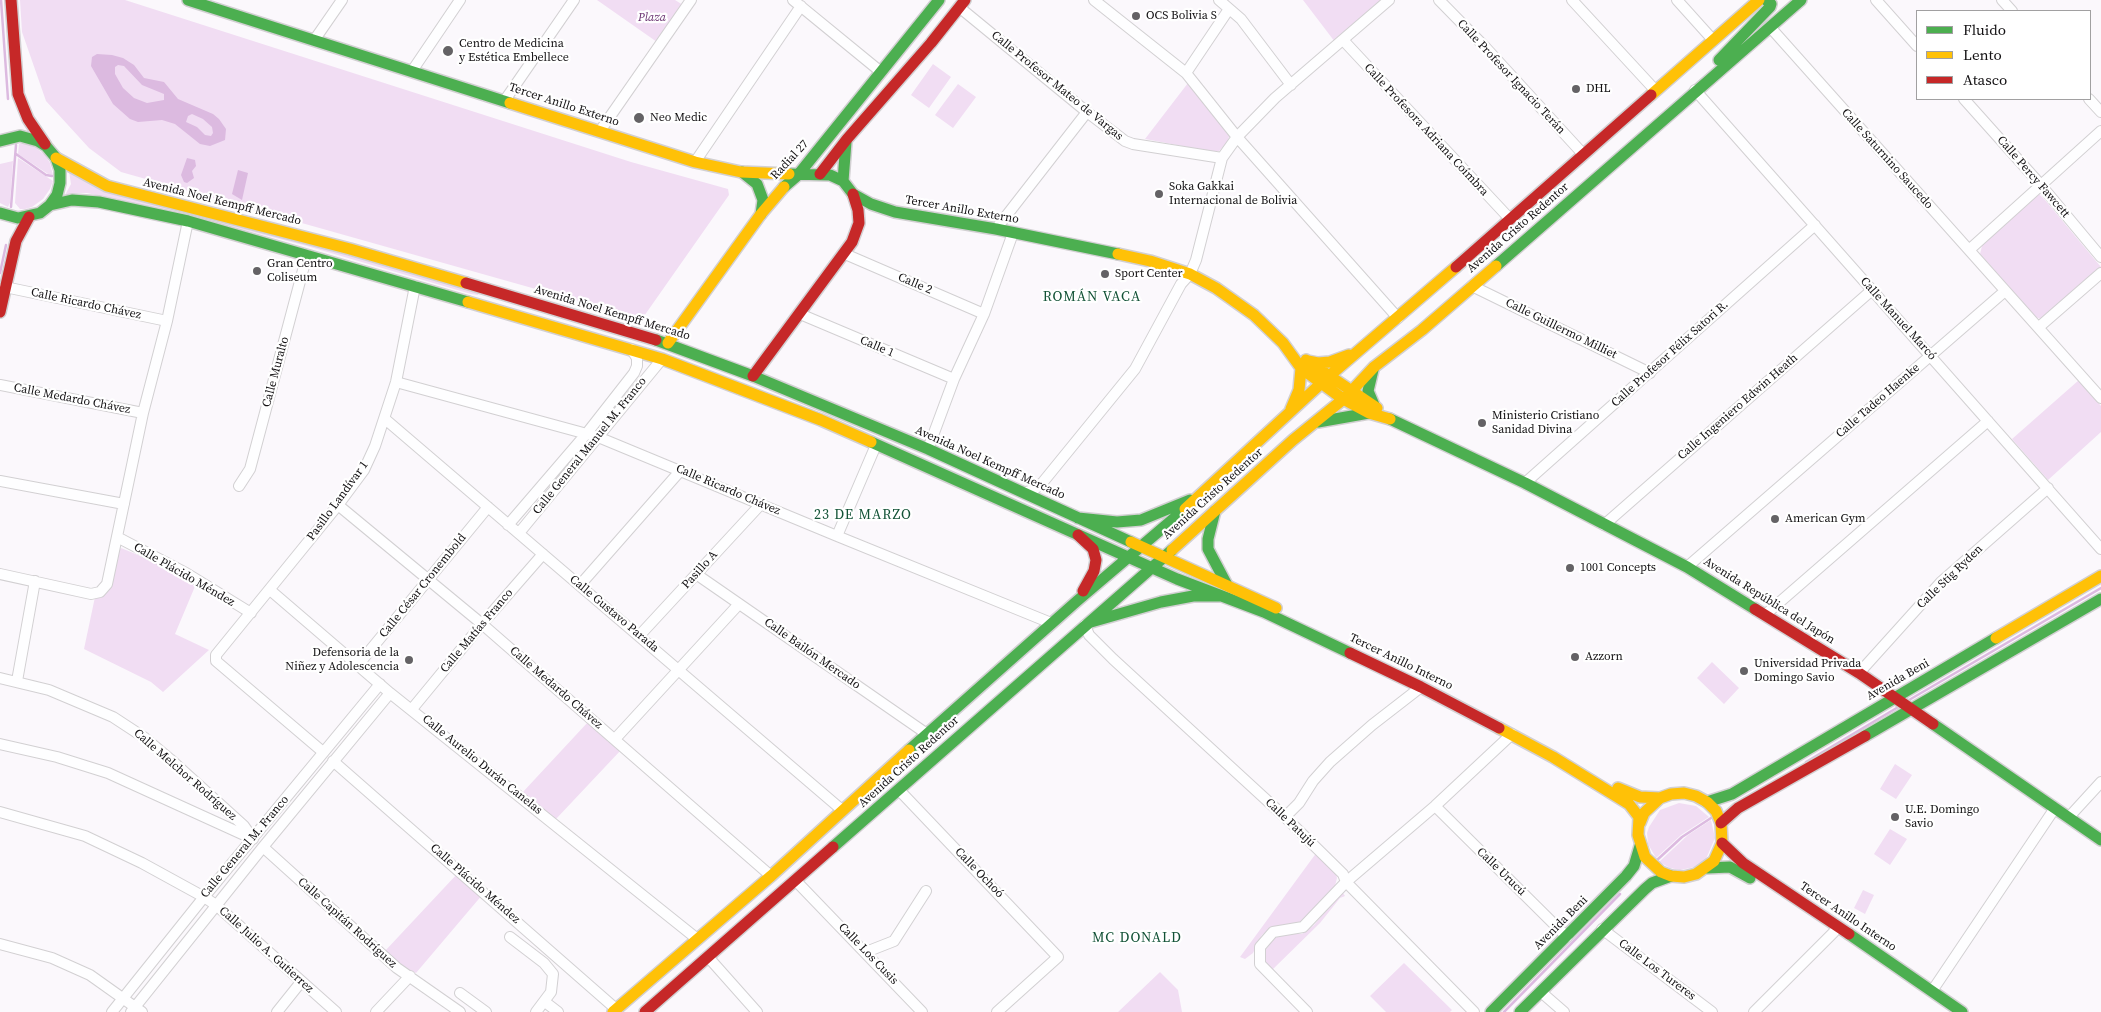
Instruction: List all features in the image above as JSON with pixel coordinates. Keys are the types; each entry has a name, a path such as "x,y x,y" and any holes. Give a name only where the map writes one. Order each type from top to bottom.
{"main road":[{"path":"0,213 18,218 40,213 50,205 57,195 60,183 60,170 56,158 28,119 18,94 11,0"},
{"name":"Tercer Anillo Externo","path":"188,0 221,5 315,40 695,162 741,172 830,175 843,181 853,194 883,208 1150,261 1190,274 1216,288 1254,315 1304,364 1325,380 1347,395 1401,424"},
{"name":"Avenida Cristo Redentor","path":"615,1010 696,938 771,876 842,810 1052,623 1130,558 1325,380 1759,0"},
{"path":"1705,82 1716,63 1771,4 1765,0 1748,10"},
{"name":"Avenida Cristo Redentor","path":"646,1012 1216,511 1293,440 1318,421 1347,395 1374,366 1422,330 1801,0"},
{"path":"937,1 938,10 941,14 960,7"},
{"name":"Radial 27","path":"668,343 761,214 782,188 798,175 937,1"},
{"path":"820,174 847,139 960,7"},
{"path":"923,20 930,19 936,22 937,36"},
{"path":"847,139 841,132 848,114"},
{"path":"0,141 20,136 38,141 46,146"},
{"path":"843,181 843,160 847,139"},
{"name":"Avenida Noel Kempff Mercado","path":"56,158 106,186 350,249 668,343 790,391 928,449 1046,504 1143,546"},
{"path":"741,172 757,184 763,200 761,214"},
{"path":"853,194 858,210 857,229"},
{"path":"50,205 72,200 99,202 188,221 662,359 820,420 1130,558"},
{"path":"753,376 845,254 857,229 870,214 883,208"},
{"path":"0,312 16,241 29,217"},
{"path":"483,306 487,289"},
{"path":"1357,352 1351,365 1353,370 1362,373 1374,366"},
{"path":"1290,412 1299,390 1304,364 1330,362 1357,352"},
{"path":"1318,421 1372,409 1368,391 1374,366"},
{"path":"784,406 790,391"},
{"path":"1300,404 1310,398 1320,402 1323,410 1318,421"},
{"name":"Avenida República del Japón","path":"1401,424 1525,483 1687,567 1859,673 2101,840"},
{"path":"1078,518 1117,522 1141,520 1200,495"},
{"path":"1216,511 1208,539 1208,549 1227,585"},
{"path":"1077,601 1090,580 1096,560 1093,549 1078,536"},
{"name":"Tercer Anillo Interno","path":"1143,546 1227,585 1440,690 1629,794 1640,797 1660,798"},
{"name":"Tercer Anillo Interno","path":"1130,558 1219,596 1264,612 1421,687 1512,734 1620,798 1634,810 1639,817 1640,823"},
{"name":"Avenida Beni","path":"1707,802 1732,794 2101,576"},
{"path":"1086,624 1161,602 1193,596 1219,596"},
{"path":"1721,823 1738,808 2101,599"},
{"path":"796,881 794,873 798,861 907,761 928,734"},
{"path":"1684,793 1696,796 1707,802 1716,812 1721,823 1722,843 1714,861 1707,868 1696,874 1684,877 1672,876 1661,872 1652,865 1640,846 1638,835 1644,813 1660,798 1671,794 1684,793"},
{"name":"Tercer Anillo Interno","path":"1722,843 1743,863 1962,1012"},
{"name":"Avenida Beni","path":"1491,1012 1626,876 1634,866 1640,846"},
{"name":"Tercer Anillo Interno","path":"1707,868 1721,866 1738,871 1954,1012"},
{"path":"658,1002 677,976 769,893 773,884 771,876"},
{"path":"1520,1012 1645,888 1672,876"}],"street":[{"path":"315,40 342,0"},
{"path":"412,71 460,0"},
{"path":"505,100 574,0"},
{"path":"600,132 691,0"},
{"path":"1094,0 1186,73 1237,136 1398,318"},
{"path":"1219,0 1241,19 1290,85"},
{"path":"1024,494 1043,482 1135,368 1181,284 1190,274 1196,260 1222,158 1237,136 1290,85 1389,0"},
{"name":"Calle Profesor Ignacio Terán","path":"1439,0 1486,48 1583,154"},
{"path":"1572,0 1656,91"},
{"path":"1677,0 1713,40"},
{"path":"1876,0 1916,45"},
{"path":"2002,0 2011,10"},
{"path":"695,162 797,3 881,72"},
{"name":"Calle Profesor Mateo de Vargas","path":"960,7 1125,141 1133,144 1222,158"},
{"path":"1186,73 1229,9"},
{"name":"Calle Saturnino Saucedo","path":"1770,27 2005,291"},
{"name":"Calle Profesora Adriana Coímbra","path":"1343,40 1510,220"},
{"name":"Calle Manuel Marcó","path":"1696,90 2101,548"},
{"name":"Calle Percy Fawcett","path":"1965,100 2040,184 2101,257"},
{"path":"2090,100 2101,112"},
{"path":"996,229 1087,112"},
{"path":"1969,250 2101,131"},
{"path":"0,574 91,594 100,592 107,584 143,413 167,321 188,221"},
{"name":"Calle Profesor Félix Satori R.","path":"1525,483 1814,225"},
{"path":"928,449 954,380 984,314 1013,233"},
{"name":"Calle 2","path":"845,254 984,314"},
{"name":"Calle Muralto","path":"240,486 250,469 307,255"},
{"path":"2039,327 2101,273"},
{"name":"Pasillo Landívar 1","path":"323,752 216,661 216,654 270,590 364,470 385,419 396,382 415,286"},
{"name":"Calle Guillermo Milliet","path":"1472,286 1650,373"},
{"name":"Calle Ricardo Chávez","path":"6,287 167,321"},
{"name":"Calle Ingeniero Edwin Heath","path":"1604,524 1872,290"},
{"path":"2005,291 2101,398"},
{"name":"Calle Tadeo Haenke","path":"1687,567 2005,291"},
{"name":"Calle 1","path":"800,314 954,380"},
{"name":"Calle General Manuel M. Franco","path":"508,525 587,434 634,373 637,366 637,358 631,349"},
{"name":"Calle General Manuel M. Franco","path":"519,533 662,359"},
{"name":"Calle Ricardo Chávez","path":"396,382 598,436 836,536 1052,623"},
{"name":"Calle Medardo Chávez","path":"0,385 143,413"},
{"name":"Calle Gustavo Parada","path":"385,419 842,810"},
{"path":"1766,614 1988,421"},
{"path":"836,536 876,445"},
{"path":"580,585 681,470"},
{"path":"0,481 124,504"},
{"path":"1043,482 1046,504"},
{"name":"Calle Stig Ryden","path":"1859,673 1941,582 2048,488"},
{"name":"Pasillo A","path":"639,636 761,504"},
{"name":"Calle Medardo Chávez","path":"338,505 482,624 771,876"},
{"name":"Calle César Cronembold","path":"358,665 488,507"},
{"name":"Calle Plácido Méndez","path":"117,537 186,573 251,613"},
{"name":"Calle Matías Franco","path":"412,709 543,554"},
{"name":"Calle Bailón Mercado","path":"696,574 928,734"},
{"path":"17,681 35,581"},
{"name":"Calle Aurelio Durán Canelas","path":"270,590 390,693 696,938"},
{"path":"615,739 739,604"},
{"name":"Calle Patujú","path":"1086,624 1086,631 1097,643 1285,817 1343,874 1346,882 1474,1012"},
{"path":"1071,638 1086,639 1097,643"},
{"name":"Calle Melchor Rodríguez","path":"0,678 49,690 113,717 145,738 170,759 244,826 253,839"},
{"name":"Calle General M. Franco","path":"112,1012 204,897 380,684"},
{"path":"1285,817 1299,803 1312,782 1330,762 1372,725 1421,687"},
{"name":"Calle General M. Franco","path":"136,1010 216,905 390,693"},
{"path":"356,714 366,722"},
{"path":"1306,1012 1260,964 1260,947 1273,932 1303,927 1346,882 1435,806 1512,734"},
{"path":"0,744 57,757 108,773 253,839"},
{"name":"Calle Plácido Méndez","path":"334,761 615,1010"},
{"path":"2069,817 2101,782"},
{"name":"Calle Ochoó","path":"899,790 1058,957 997,1012"},
{"name":"Calle Urucú","path":"1435,806 1567,937"},
{"path":"1932,991 2055,808"},
{"name":"Calle Julio A. Gutierrez","path":"0,812 85,836 142,863 204,897 216,905 336,1012"},
{"name":"Calle Capitán Rodríguez","path":"263,847 397,968 460,1012"},
{"path":"806,872 812,897"},
{"name":"Calle Los Cusis","path":"796,881 922,1012"},
{"path":"866,952 894,941 900,936 926,891"},
{"name":"Calle Los Tureres","path":"1602,929 1712,1012"},
{"path":"1754,1012 1834,932"},
{"path":"510,937 544,963 553,974 550,992 543,1008 558,1012"},
{"path":"0,944 52,958 90,975 123,998 136,1010"},
{"path":"709,958 758,1012"},
{"path":"376,1012 410,976"},
{"path":"277,1012 301,982"},
{"path":"1541,992 1564,1012"},
{"path":"460,993 486,1012"}],"green space":[{"path":"20,0 125,0 631,162 728,189 729,195 642,319 121,172 89,148 46,101 22,32"},
{"name":"Plaza","path":"597,0 675,0 683,5 657,42"},
{"path":"1303,0 1385,0 1335,42"},
{"path":"933,64 951,77 929,108 911,95"},
{"path":"1188,83 1230,131 1228,142 1219,151 1214,152 1145,139"},
{"path":"958,84 976,97 953,128 935,115"},
{"path":"24,143 36,148 45,155 50,163 53,175 48,174 18,154 19,144"},
{"path":"18,158 53,181 43,199 32,207 25,209 20,209 15,203"},
{"path":"13,161 10,203 8,207 0,203 0,164"},
{"path":"69,171 479,293 478,295 471,294 307,246 198,218 87,193 65,195 71,184"},
{"path":"2034,194 2039,194 2045,200 2101,267 2100,270 2041,319 2035,317 1980,254 1983,242"},
{"path":"2079,380 2101,406 2101,432 2048,480 2012,439"},
{"path":"121,548 165,566 196,584 175,634 209,650 163,692 151,682 84,649 95,597 107,592 118,551"},
{"path":"1712,662 1739,688 1724,704 1697,678"},
{"path":"588,722 621,750 556,819 522,793"},
{"path":"1895,764 1912,775 1896,799 1880,789"},
{"path":"1679,803 1696,806 1709,817 1681,835 1656,858 1648,844 1647,833 1649,827 1660,810"},
{"path":"1711,820 1715,838 1706,859 1695,867 1680,870 1670,868 1659,862 1688,835"},
{"path":"1890,829 1907,839 1890,865 1874,854"},
{"path":"1317,852 1336,874 1335,886 1305,919 1295,925 1271,928 1262,935 1253,953 1245,959 1240,957"},
{"path":"458,873 483,894 416,973 403,967 385,951"},
{"path":"1863,890 1874,895 1865,914 1854,908"},
{"path":"1343,893 1345,896 1340,898 1320,923 1271,971 1265,963 1264,952 1274,938 1286,934 1302,934 1314,925 1337,897"},
{"path":"1404,963 1452,1010 1450,1012 1386,1012 1370,996"},
{"path":"1160,972 1178,990 1182,1012 1118,1012"}],"shaded area":[{"path":"97,54 123,58 134,65 144,78 164,82 178,99 213,114 219,119 226,129 225,140 210,146 200,144 175,124 162,120 138,122 130,119 113,104 91,66 92,57","holes":["118,65 124,66 142,85 164,94 164,100 147,103 134,98 123,88 115,74 115,67","192,114 203,119 212,127 213,133 211,136 205,135 197,127 186,122 188,116"]},
{"path":"187,158 195,160 196,166 192,171 194,178 187,183 184,182 181,175"},
{"path":"238,170 248,173 242,200 232,194"}],"waterway":[{"path":"1,0 8,99"},
{"path":"11,207 16,145"},
{"path":"16,154 46,175 52,176"},
{"path":"0,273 6,245"},
{"path":"1909,700 2101,588"},
{"path":"1806,762 1900,706"},
{"path":"1657,860 1682,837 1711,818"},
{"path":"1504,1012 1620,894"}],"traffic: fast":[{"path":"188,0 510,103"},
{"path":"784,187 798,175 939,0"},
{"path":"1719,60 1770,7 1771,4 1766,0"},
{"path":"1496,266 1801,0"},
{"path":"0,141 20,136 38,141 46,146 56,158 60,170 60,183 57,195 50,205 40,213 18,218 0,213"},
{"path":"843,181 846,142"},
{"path":"742,172 757,184 763,200 761,214"},
{"path":"789,174 830,175 843,181 853,194 871,204 895,212 996,229 1118,254"},
{"path":"50,205 72,200 99,202 188,221 468,302"},
{"path":"656,340 753,376 928,449 1131,542"},
{"path":"1373,370 1368,391 1374,405"},
{"path":"1318,422 1369,413"},
{"path":"1390,419 1525,483 1687,567 1755,609"},
{"path":"871,442 1177,579 1264,612 1350,653"},
{"path":"1078,518 1117,522 1141,520 1190,500"},
{"path":"909,750 1077,601 1185,509"},
{"path":"1215,511 1208,539 1208,549 1227,585"},
{"path":"833,847 1172,550"},
{"path":"1091,622 1161,602 1193,596 1219,596"},
{"path":"1865,736 2101,599"},
{"path":"1707,802 1732,794 1996,638"},
{"path":"1933,724 2101,840"},
{"path":"1491,1012 1626,876 1634,866 1640,846"},
{"path":"1707,868 1730,867 1750,878"},
{"path":"1520,1012 1645,889 1652,883 1671,876"},
{"path":"1849,934 1962,1012"}],"traffic: slow":[{"path":"1651,95 1759,0"},
{"path":"510,103 695,162 741,172 789,174"},
{"path":"56,158 107,186 350,249 466,283"},
{"path":"668,343 761,214 784,187"},
{"path":"1118,254 1150,261 1190,274 1216,288 1254,315 1283,343 1301,368 1343,399 1369,413 1390,419"},
{"path":"1172,550 1293,440 1346,397 1374,367 1422,330 1496,266"},
{"path":"1185,509 1328,377 1456,267"},
{"path":"468,302 662,359 821,420 871,442"},
{"path":"1308,361 1318,363 1330,362 1349,355"},
{"path":"1306,360 1377,408"},
{"path":"1291,409 1299,390 1301,368"},
{"path":"1131,542 1276,608"},
{"path":"1996,638 2101,576"},
{"path":"1499,728 1553,757 1629,804 1639,817 1638,835 1645,857 1661,872 1671,876 1684,877 1696,874 1714,861 1722,843 1721,823 1716,811 1707,802 1696,796 1684,793 1671,794 1660,798 1644,813 1640,823"},
{"path":"613,1012 771,876 909,750"},
{"path":"1618,788 1640,797 1660,798"}],"traffic: jam":[{"path":"11,0 18,94 28,119 45,144"},
{"path":"820,174 847,139 931,43 965,0"},
{"path":"1456,267 1651,95"},
{"path":"753,376 852,242 859,223 858,210 853,194"},
{"path":"0,312 16,241 29,217"},
{"path":"466,283 656,340"},
{"path":"1078,535 1093,549 1096,560 1094,571 1083,591"},
{"path":"1755,609 1859,673 1933,724"},
{"path":"1350,653 1421,687 1499,728"},
{"path":"1721,823 1738,808 1865,736"},
{"path":"1722,843 1743,863 1849,934"},
{"path":"645,1012 833,847"}],"place":[{"name":"OCS Bolivia S","path":"1136,16"},
{"name":"Centro de Medicina y Estética Embellece","path":"448,51"},
{"name":"DHL","path":"1576,89"},
{"name":"Neo Medic","path":"639,118"},
{"name":"Soka Gakkai Internacional de Bolivia","path":"1159,194"},
{"name":"Gran Centro Coliseum","path":"257,271"},
{"name":"Sport Center","path":"1105,274"},
{"name":"Ministerio Cristiano Sanidad Divina","path":"1482,423"},
{"name":"American Gym","path":"1775,519"},
{"name":"1001 Concepts","path":"1570,568"},
{"name":"Azzorn","path":"1575,657"},
{"name":"Defensoria de la Niñez y Adolescencia","path":"409,660"},
{"name":"Universidad Privada Domingo Savio","path":"1744,671"},
{"name":"U.E. Domingo Savio","path":"1895,817"}],"district":[{"name":"ROMÁN VACA","path":"1092,297"},
{"name":"23 DE MARZO","path":"863,515"},
{"name":"MC DONALD","path":"1137,938"}]}
